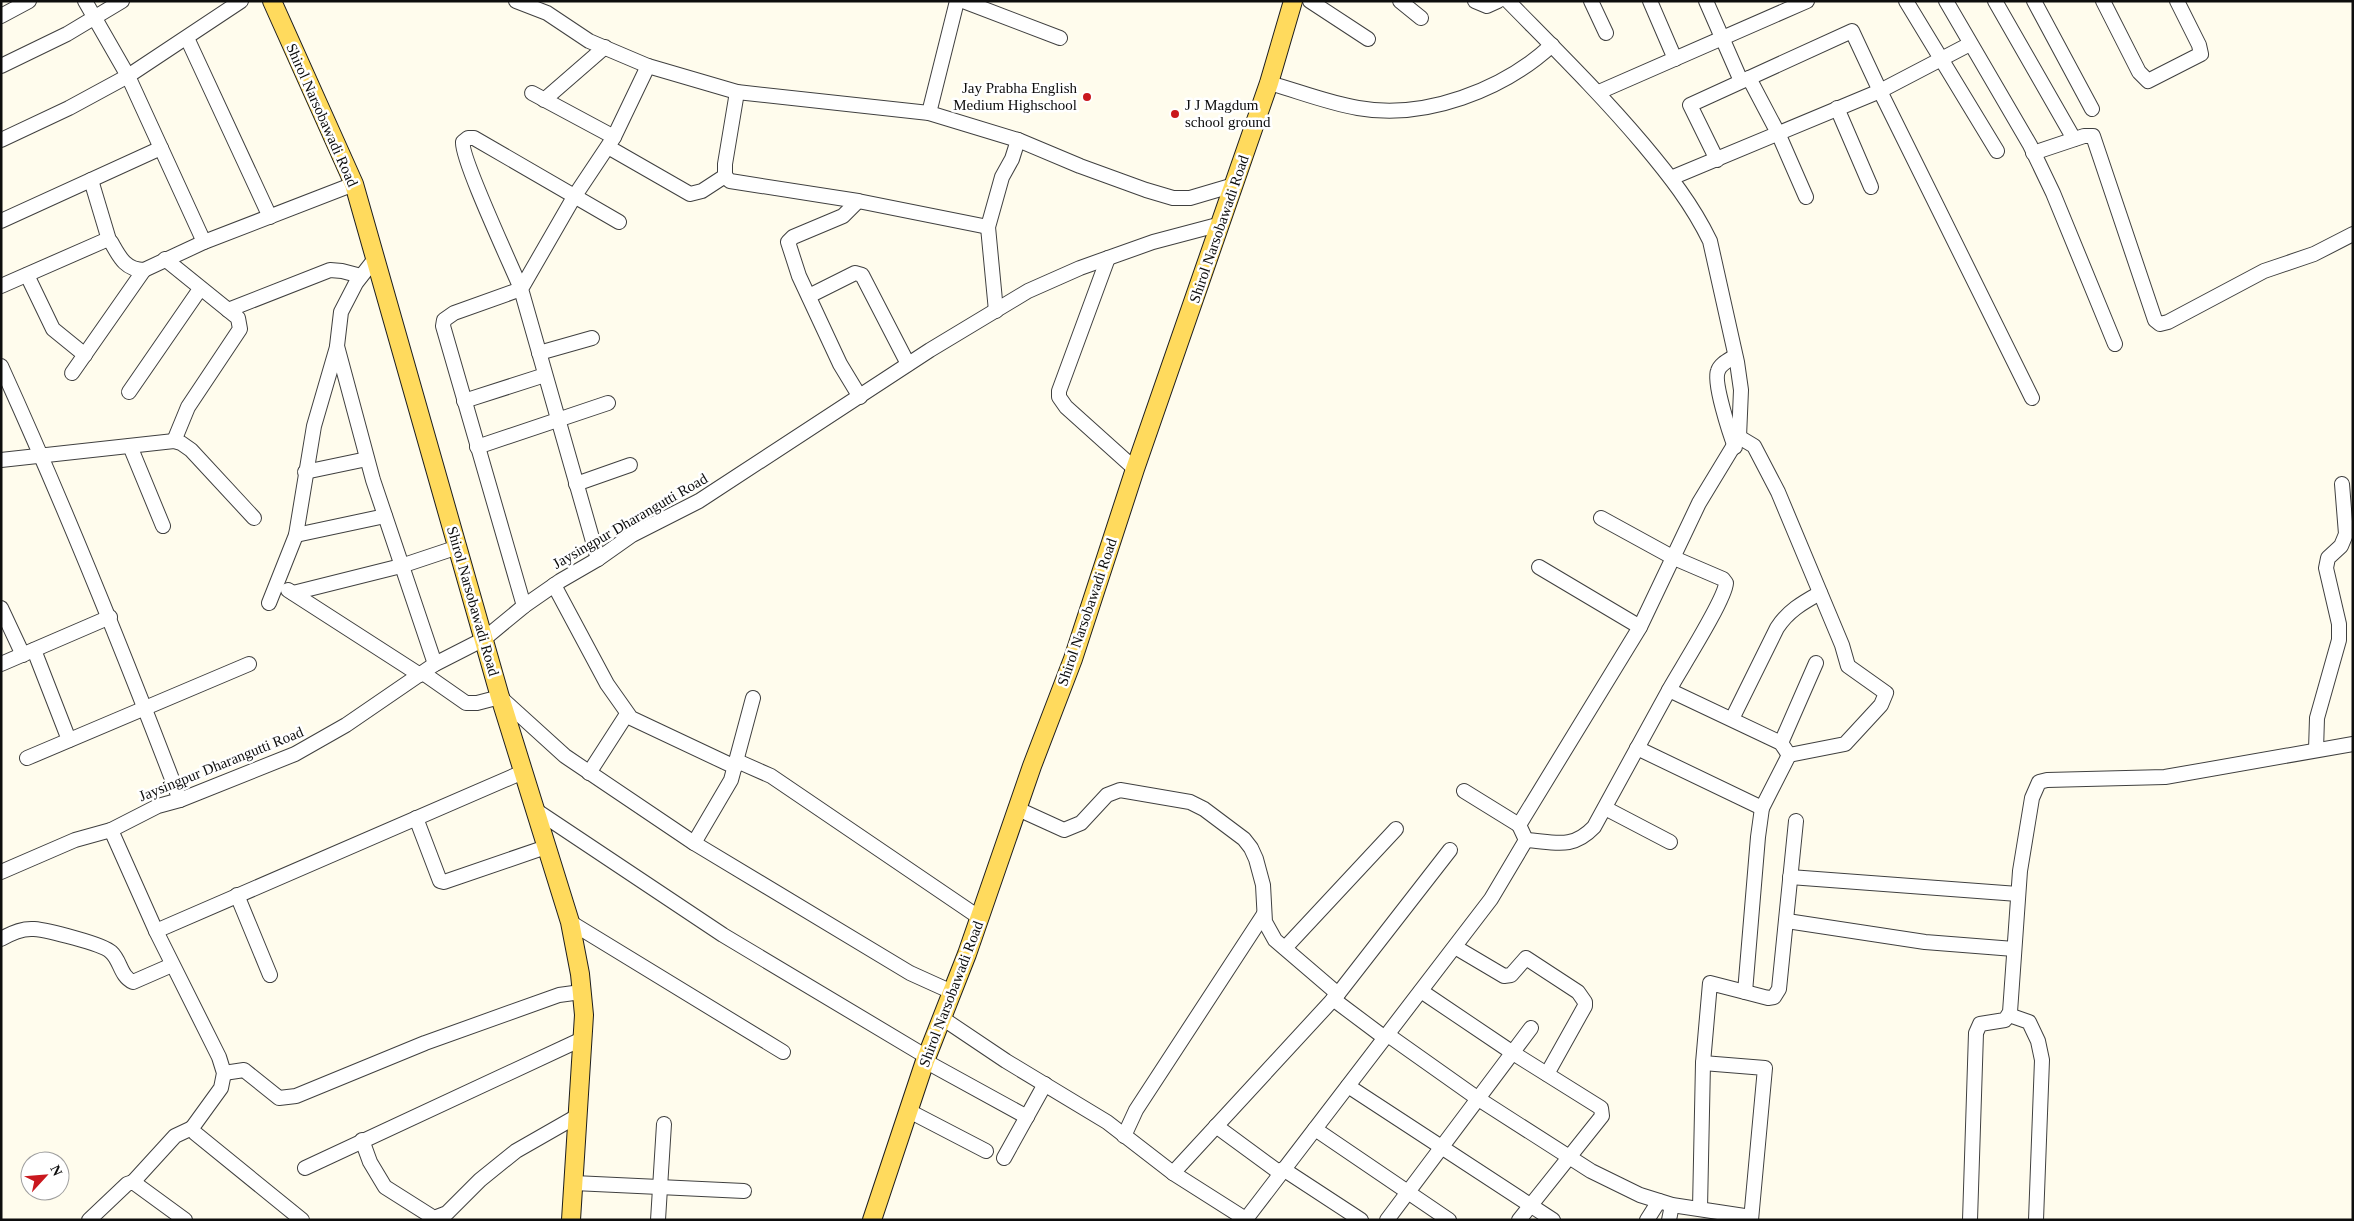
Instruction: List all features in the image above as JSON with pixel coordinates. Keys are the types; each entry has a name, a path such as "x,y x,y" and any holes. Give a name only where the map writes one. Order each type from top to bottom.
{"main road":[{"name":"Shirol Narsobawadi Road","path":"272,1 354,184 374,260 500,697 570,922 584,1015 572,1220"},
{"name":"Shirol Narsobawadi Road","path":"872,1220 926,1059 980,918 1073,659 1135,469 1269,83 1293,1"}],"street":[{"path":"1,16 29,1"},
{"path":"85,1 128,76 204,242"},
{"path":"1,66 67,34 122,1"},
{"path":"1,140 69,108 128,76 241,1"},
{"path":"516,1 547,13 589,41 648,66 737,92 929,113 1018,140 1080,166 1173,198 1190,198 1234,185"},
{"path":"929,113 957,1"},
{"path":"963,1 1060,38"},
{"path":"1310,1 1368,39"},
{"path":"1400,1 1421,18"},
{"path":"1475,1 1487,6 1498,1"},
{"path":"1508,1 1599,92 1687,198 1710,241 1735,356 1740,390 1737,442 1699,503 1640,627 1519,825"},
{"path":"1591,1 1606,34"},
{"path":"1650,1 1675,59"},
{"path":"1706,1 1722,38 1745,80 1778,133 1806,196"},
{"path":"1599,92 1722,38 1782,6 1807,1"},
{"path":"1906,1 1997,151"},
{"path":"1946,1 2033,153 2053,193 2115,344"},
{"path":"1995,1 2074,139"},
{"path":"2034,1 2092,109"},
{"path":"2103,1 2139,72 2148,82 2201,54 2199,45 2178,1"},
{"path":"1717,160 1690,105 1852,31 2032,398"},
{"path":"187,38 270,217"},
{"path":"1671,178 1880,91 1970,44"},
{"path":"1269,83 1358,108 1406,110 1451,102 1483,89 1529,65 1552,45"},
{"path":"605,47 538,96 690,194 702,191 725,176"},
{"path":"524,606 464,402 443,326 444,320 454,313 521,289 574,197 611,142 648,66"},
{"path":"737,92 725,164 725,176 730,181 858,201 988,227"},
{"path":"1836,108 1871,187"},
{"path":"2033,153 2089,135 2095,139 2155,320 2160,324 2168,322 2264,271 2314,254 2353,234"},
{"path":"598,559 521,289 463,149 464,142 468,138 474,138 619,222"},
{"path":"996,311 988,227 1002,177 1012,159 1018,140"},
{"path":"1,221 161,148"},
{"path":"91,180 109,240 122,262 136,270 144,270"},
{"path":"72,373 144,270 204,242 354,184"},
{"path":"858,201 842,216 793,237 788,242 809,296 840,364 860,397"},
{"name":"Jaysingpur Dharangutti Road","path":"1,872 76,840 111,830 158,806 180,800 295,754 346,725 435,664 484,639 524,606 632,535 699,501 908,364 1028,291 1108,258 1153,242 1221,224"},
{"path":"1,286 101,241 109,240"},
{"path":"1108,258 1061,385 1059,397 1066,407 1135,469"},
{"path":"165,259 238,318 240,329 188,407 174,441"},
{"path":"269,603 296,535 314,426 338,346 341,312 362,276 374,260"},
{"path":"228,310 330,270 362,276"},
{"path":"809,296 855,273 862,275 908,364"},
{"path":"27,275 53,329 84,355"},
{"path":"129,392 200,289"},
{"path":"539,353 592,338"},
{"path":"338,346 367,459 435,664"},
{"path":"1669,690 1732,718 1785,749 1844,744 1881,704 1886,693 1848,666 1778,492 1754,446 1737,442 1727,426 1717,376 1720,367 1735,356"},
{"path":"1,366 42,455 110,617 180,800"},
{"path":"464,402 545,375"},
{"path":"477,447 608,403"},
{"path":"1,460 174,441 181,443 191,450 254,518"},
{"path":"130,446 163,526"},
{"path":"305,472 367,459"},
{"path":"576,484 630,465"},
{"path":"2316,750 2318,718 2340,640 2339,624 2326,568 2328,558 2341,546 2346,534 2342,484"},
{"path":"296,535 385,516"},
{"path":"1526,840 1572,843 1580,840 1594,827 1720,600 1726,583 1709,572 1674,558 1601,518"},
{"path":"293,593 401,566 458,547"},
{"path":"1539,567 1640,627"},
{"path":"277,583 466,703 477,703 500,697 546,740 589,773 694,842 910,974 952,992"},
{"path":"554,585 607,684 627,714 643,726 736,764 771,776 980,918"},
{"path":"1732,718 1776,628 1796,606 1820,593"},
{"path":"1,608 28,653 69,740"},
{"path":"1,664 110,617"},
{"path":"1745,992 1762,808 1816,663"},
{"path":"27,758 249,664"},
{"path":"694,842 731,780 753,698"},
{"path":"589,773 627,714"},
{"path":"1970,1220 1976,1033 1980,1024 2005,1020 2009,1015 2018,894 2032,798 2039,782 2047,780 2165,777 2353,744"},
{"path":"1637,748 1762,808"},
{"path":"156,931 523,772"},
{"path":"1018,809 1064,830 1081,823 1113,791 1125,790 1190,802 1217,818 1244,839 1251,848 1263,885 1265,922 1275,940 1335,996 1387,1037 1591,1171 1640,1195 1666,1203 1751,1218 1765,1068 1703,1063"},
{"path":"1464,791 1519,825 1526,840"},
{"path":"1605,808 1670,842"},
{"path":"534,809 723,935 926,1059 1027,1117"},
{"path":"416,818 440,881 444,882 546,846"},
{"path":"1700,1208 1703,1063 1710,983 1768,998 1777,993 1787,921 1796,821"},
{"path":"1285,948 1396,829"},
{"path":"89,1220 127,1184 133,1182 175,1136 192,1128 221,1088 224,1073 219,1057 172,965 111,830"},
{"path":"942,1018 1006,1061 1106,1122 1173,1173 1247,1219 1491,899 1526,840"},
{"path":"1173,1173 1335,996 1450,850"},
{"path":"1790,877 2018,894"},
{"path":"237,895 270,975"},
{"path":"1124,1136 1141,1102 1264,914"},
{"path":"1787,921 1925,942 2014,949"},
{"path":"570,922 782,1052"},
{"path":"1,939 18,931 34,929 91,943 112,952 126,978 133,982 172,965"},
{"path":"1454,947 1504,976 1511,975 1526,958 1578,992 1582,997 1585,1006 1547,1074"},
{"path":"1422,991 1513,1053 1600,1108 1603,1112 1602,1116 1568,1156 1519,1220"},
{"path":"224,1073 244,1070 279,1098 296,1096 425,1043 558,995 581,992"},
{"path":"2009,1015 2030,1022 2038,1041 2042,1060 2036,1220"},
{"path":"1387,1220 1531,1028"},
{"path":"305,1168 582,1039"},
{"path":"1004,1158 1045,1084"},
{"path":"1348,1086 1553,1220"},
{"path":"909,1111 986,1151"},
{"path":"362,1140 370,1162 385,1187 434,1218 447,1213 480,1180 516,1151 579,1115"},
{"path":"658,1220 664,1124"},
{"path":"1216,1126 1282,1171 1361,1220"},
{"path":"192,1128 195,1133 302,1220"},
{"path":"1315,1129 1449,1220"},
{"path":"133,1182 185,1220"},
{"path":"574,1183 744,1191"},
{"path":"1647,1220 1666,1203"},
{"path":"1666,1203 1669,1220"}],"place":[{"name":"Jay Prabha English Medium Highschool","path":"1087,97"},
{"name":"J J Magdum school ground","path":"1175,114"}]}
